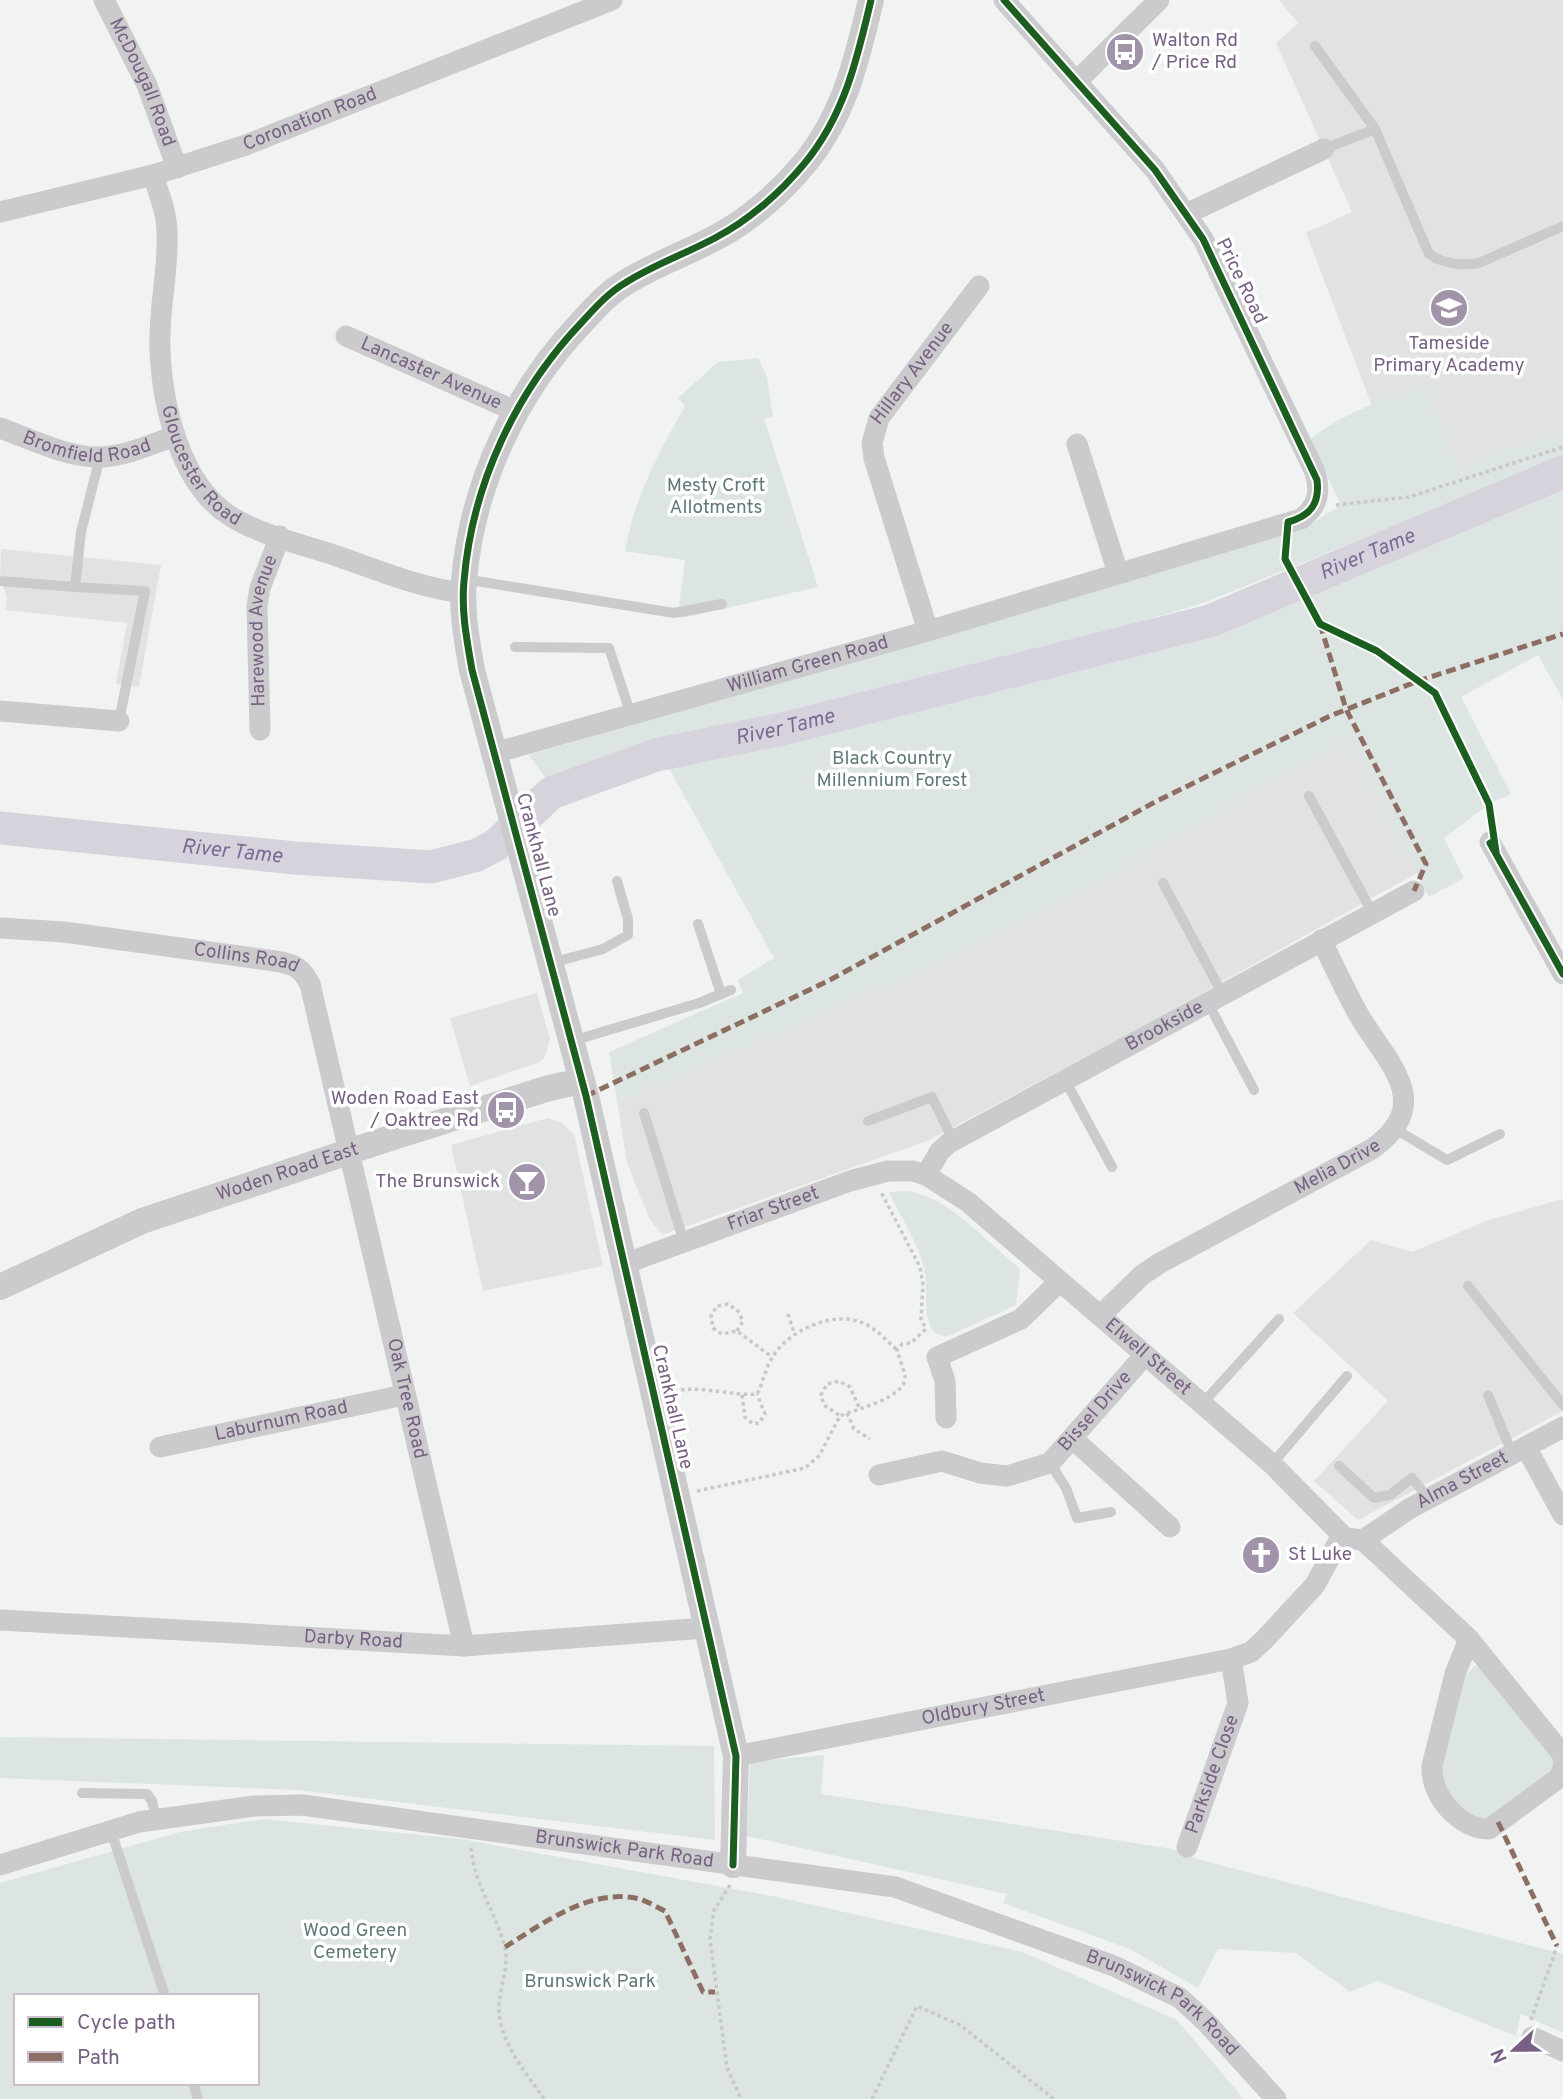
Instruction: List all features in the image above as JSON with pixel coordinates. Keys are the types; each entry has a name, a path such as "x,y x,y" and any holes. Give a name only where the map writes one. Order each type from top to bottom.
{"street":[{"name":"McDougall Road","path":"104,0 146,85 177,168"},
{"name":"Coronation Road","path":"0,212 153,176 246,145 610,0"},
{"name":"Crankhall Lane","path":"733,1865 736,1756 582,1081 472,670 463,586 483,487 515,411 553,352 599,304 638,275 716,238 749,217 804,164 830,126 849,89 871,0"},
{"name":"Price Road","path":"1003,0 1155,170 1203,239 1315,472 1318,490 1314,507"},
{"path":"1077,81 1159,0"},
{"path":"1186,214 1324,149"},
{"name":"Gloucester Road","path":"153,176 167,232 159,348 163,383 175,436 194,475 220,508 250,526 422,585 463,586"},
{"name":"Hillary Avenue","path":"928,631 874,458 872,443 879,418 979,286"},
{"name":"Lancaster Avenue","path":"346,336 515,411"},
{"name":"Bromfield Road","path":"0,428 71,453 100,457 115,456 175,436"},
{"path":"1077,444 1118,573"},
{"name":"William Green Road","path":"494,753 928,631 1301,519 1314,507"},
{"name":"Harewood Avenue","path":"260,730 257,607 260,588 280,536"},
{"path":"0,711 119,720"},
{"path":"1490,842 1563,974"},
{"name":"Brookside","path":"926,1175 940,1151 953,1140 1414,891"},
{"name":"Collins Road","path":"0,928 64,932 297,965 310,984 348,1153"},
{"name":"Melia Drive","path":"1100,1316 1142,1275 1160,1263 1372,1149 1395,1129 1404,1097 1398,1075 1362,1020 1321,940"},
{"name":"Woden Road East","path":"0,1286 142,1221 549,1088 582,1081"},
{"name":"Oak Tree Road","path":"348,1153 464,1646"},
{"name":"Friar Street","path":"624,1264 873,1174 901,1170 926,1175"},
{"name":"Elwell Street","path":"926,1175 968,1202 1272,1464 1469,1639 1563,1755 1563,1759"},
{"path":"946,1418 945,1381 937,1357 1021,1319 1059,1282"},
{"name":"Bissel Drive","path":"879,1475 942,1461 980,1473 1007,1476 1050,1463 1145,1355"},
{"name":"Laburnum Road","path":"160,1447 404,1395"},
{"name":"Alma Street","path":"1231,1659 1257,1646 1315,1585 1353,1538 1563,1427"},
{"path":"1072,1438 1170,1527"},
{"path":"1519,1450 1563,1515"},
{"name":"Darby Road","path":"0,1620 464,1646 705,1628"},
{"path":"1469,1639 1455,1674 1432,1766 1431,1780 1437,1791 1462,1821 1471,1827 1489,1829 1560,1777 1563,1767"},
{"name":"Oldbury Street","path":"736,1756 1231,1659"},
{"name":"Parkside Close","path":"1187,1847 1238,1703 1231,1659"},
{"name":"Brunswick Park Road","path":"0,1865 111,1830 156,1819 254,1806 302,1805 895,1887 1114,1966 1180,1998 1206,2022 1276,2099"},
{"path":"1530,2031 1563,2051"}],"lane":[{"path":"1315,46 1376,129 1429,254 1465,265 1479,263 1563,226"},
{"path":"1324,149 1376,129"},
{"path":"75,587 81,532 100,457"},
{"path":"0,581 145,591 119,720"},
{"path":"463,586 674,613 722,604"},
{"path":"515,647 609,648 631,715"},
{"path":"1309,796 1372,912"},
{"path":"551,963 603,949 628,935 628,919 617,881"},
{"path":"1164,883 1254,1090"},
{"path":"572,1041 726,992 698,924"},
{"path":"1065,1080 1112,1167"},
{"path":"867,1121 932,1097 953,1140"},
{"path":"644,1113 684,1242"},
{"path":"1395,1129 1447,1160 1500,1134"},
{"path":"1468,1286 1563,1405"},
{"path":"1202,1404 1279,1320"},
{"path":"1272,1464 1347,1376"},
{"path":"1488,1395 1519,1450"},
{"path":"1050,1463 1066,1488 1077,1518 1111,1512"},
{"path":"1339,1466 1374,1498 1390,1495 1412,1478 1428,1499"},
{"path":"82,1793 147,1794 156,1819"},
{"path":"111,1830 164,1994"}],"path":[{"path":"1314,507 1409,497 1563,447"},
{"path":"873,1174 920,1267 923,1284 921,1319 926,1329 911,1343 902,1344 897,1350"},
{"path":"737,1331 743,1321 738,1311 728,1304 717,1306 710,1316 713,1328 722,1334 737,1331 772,1357"},
{"path":"788,1314 795,1335"},
{"path":"675,1495 805,1468 819,1456 840,1416 894,1395 902,1388 905,1379 897,1350 874,1330 857,1321 841,1319 821,1323 795,1335 772,1357 757,1394 765,1414 759,1423 753,1424 745,1417 742,1395"},
{"path":"840,1416 824,1405 821,1395 827,1384 839,1381 850,1387 859,1407"},
{"path":"653,1395 696,1387 742,1395 757,1394"},
{"path":"847,1413 854,1429 870,1439"},
{"path":"469,1828 474,1874 505,1947 504,1979 499,2005 509,2049 544,2099"},
{"path":"733,1865 730,1886 714,1910 710,1939 727,2068 741,2099"},
{"path":"1530,2031 1557,1946"},
{"path":"872,2099 917,2006 960,2025 1054,2099"}],"shaded area":[{"name":"Tameside Primary Academy","path":"1279,0 1563,0 1563,432 1455,469 1426,383 1372,406 1306,233 1352,212 1276,43 1298,23"},
{"path":"1,549 161,565 139,687 116,684 127,623 6,610 7,597 0,580"},
{"path":"1348,737 1417,873 1134,1031 927,1141 662,1235 649,1218 627,1163 617,1101 939,963 1124,866"},
{"path":"537,993 550,1039 545,1057 539,1062 470,1086 450,1018"},
{"path":"548,1118 562,1123 574,1134 603,1266 483,1291 451,1145"},
{"path":"1563,1199 1563,1411 1358,1520 1314,1481 1388,1401 1293,1313 1371,1240 1412,1252 1489,1220"}],"green space":[{"name":"Mesty Croft Allotments","path":"758,358 767,377 773,417 764,418 818,587 683,618 679,606 685,560 625,551 629,531 657,458 685,406 678,398 718,362"},
{"path":"1426,383 1456,469 1563,432 1563,458 1203,603 1051,649 702,733 634,751 547,780 529,755 1310,525 1341,505 1310,440 1350,414"},
{"name":"Black Country Millennium Forest","path":"1563,482 1563,700 1538,655 1461,697 1511,794 1489,804 1444,838 1464,878 1429,897 1348,737 1124,866 939,963 617,1101 609,1052 743,993 738,980 774,958 666,763 1170,641"},
{"path":"908,1191 939,1202 981,1234 1020,1269 1016,1305 946,1337 934,1332 927,1317 926,1277 921,1259 889,1192"},
{"path":"1474,1666 1489,1669 1558,1766 1482,1821 1453,1803 1441,1786 1440,1760 1461,1682"},
{"path":"0,1737 714,1746 715,1840 298,1790 0,1778"},
{"path":"824,1755 821,1794 1172,1849 1197,1859 1563,1954 1563,2033 1521,2014 1516,2036 1377,1981 1350,1992 1296,1953 1218,1949 1198,1988 1130,1949 1003,1903 1007,1894 747,1836 750,1762"},
{"path":"263,1819 461,1839 777,1897 1022,1952 1177,2020 1244,2099 0,2099 0,1883 180,1832"}],"waterway":[{"name":"River Tame","path":"0,828 295,858 431,867 477,855 496,845 551,793 656,755 782,729 1210,621 1563,472"}],"marked path":[{"path":"1320,624 1346,709 1426,864 1414,891"},
{"path":"586,1096 828,981 1155,802 1330,716 1418,681 1563,634"},
{"path":"1498,1822 1557,1946"},
{"path":"505,1947 552,1918 586,1903 604,1898 640,1899 665,1911 703,1992 715,1992"}],"cycle path":[{"path":"733,1865 736,1756 586,1096 472,670 466,637 463,592 469,545 487,475 501,441 537,378 558,349 613,291 727,231 763,206 795,175 818,146 839,107 854,66 871,0"},
{"path":"1004,0 1155,170 1203,239 1317,480 1317,496 1312,508 1288,522 1285,559 1320,624 1377,651 1435,693 1489,804 1496,852"},
{"path":"1490,843 1563,974"}],"place":[{"name":"Walton Rd / Price Rd","path":"1125,52"},
{"name":"Tameside Primary Academy","path":"1449,308"},
{"name":"Woden Road East / Oaktree Rd","path":"506,1110"},
{"name":"The Brunswick","path":"527,1182"},
{"name":"St Luke","path":"1261,1555"}],"park label":[{"name":"Wood Green Cemetery","path":"355,1942"},
{"name":"Brunswick Park","path":"590,1982"}]}
